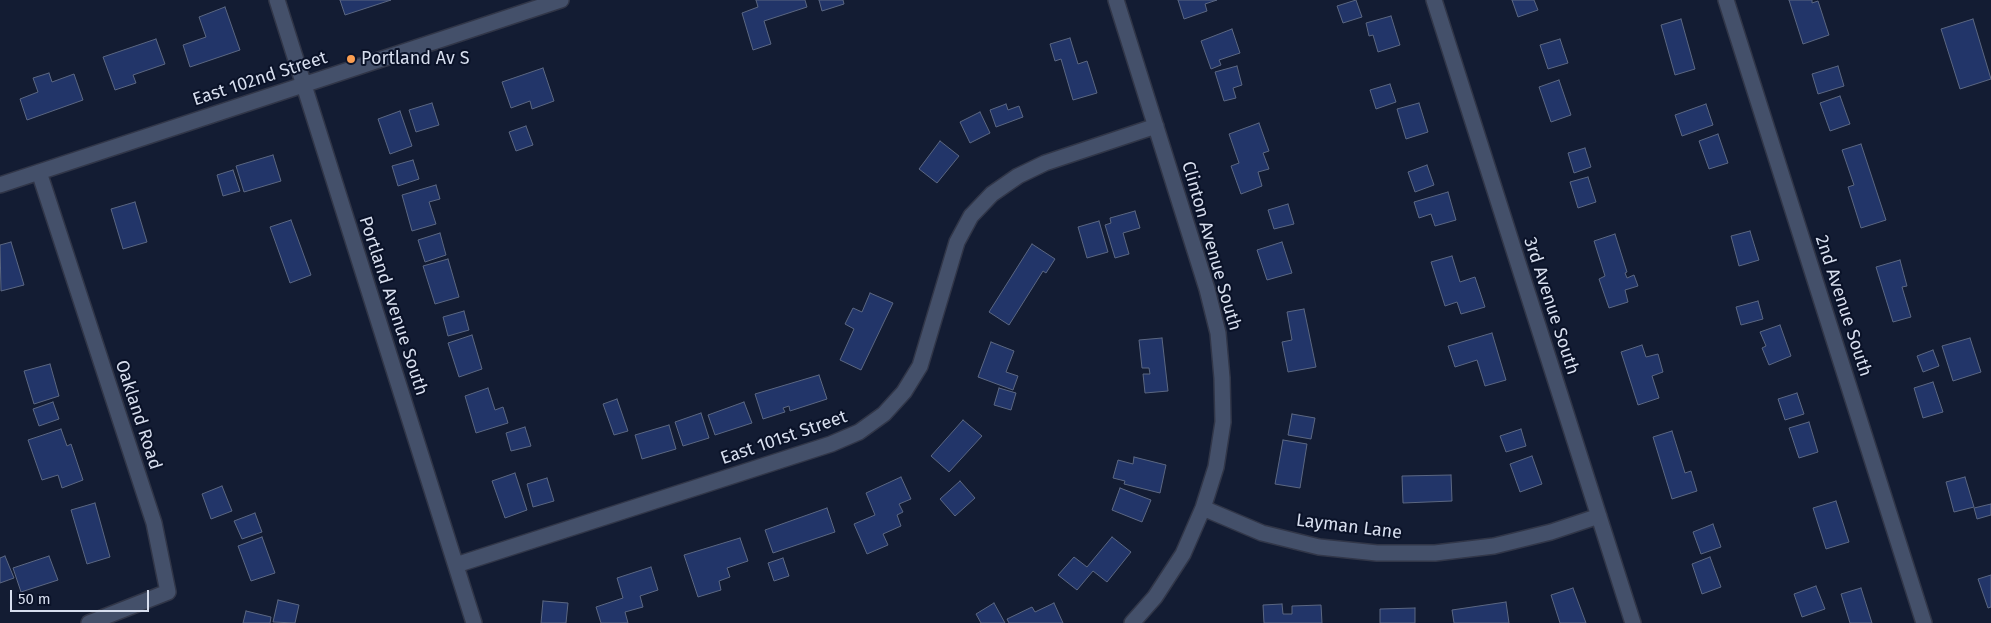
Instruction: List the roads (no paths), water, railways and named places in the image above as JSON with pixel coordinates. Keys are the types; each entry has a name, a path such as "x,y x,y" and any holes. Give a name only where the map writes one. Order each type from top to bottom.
{"street":[{"name":"Portland Avenue South","path":"276,0 474,623"},
{"name":"East 102nd Street","path":"0,185 561,0"},
{"name":"Clinton Avenue South","path":"1116,0 1207,289 1218,333 1222,378 1222,422 1216,467 1203,508"},
{"name":"3rd Avenue South","path":"1434,0 1633,623"},
{"name":"2nd Avenue South","path":"1726,0 1924,623"},
{"name":"East 101st Street","path":"456,565 822,447 859,432 884,414 904,392 920,366 957,242 971,216 992,194 1018,176 1045,163 1156,126"},
{"name":"Oakland Road","path":"39,172 154,523 168,592 89,623"},
{"name":"Layman Lane","path":"1203,508 1262,533 1319,547 1377,554 1435,553 1494,546 1551,532 1599,516"},
{"path":"1132,623 1155,597 1183,554 1203,508"}],"place":[{"name":"Portland Av S","path":"351,59"}]}
